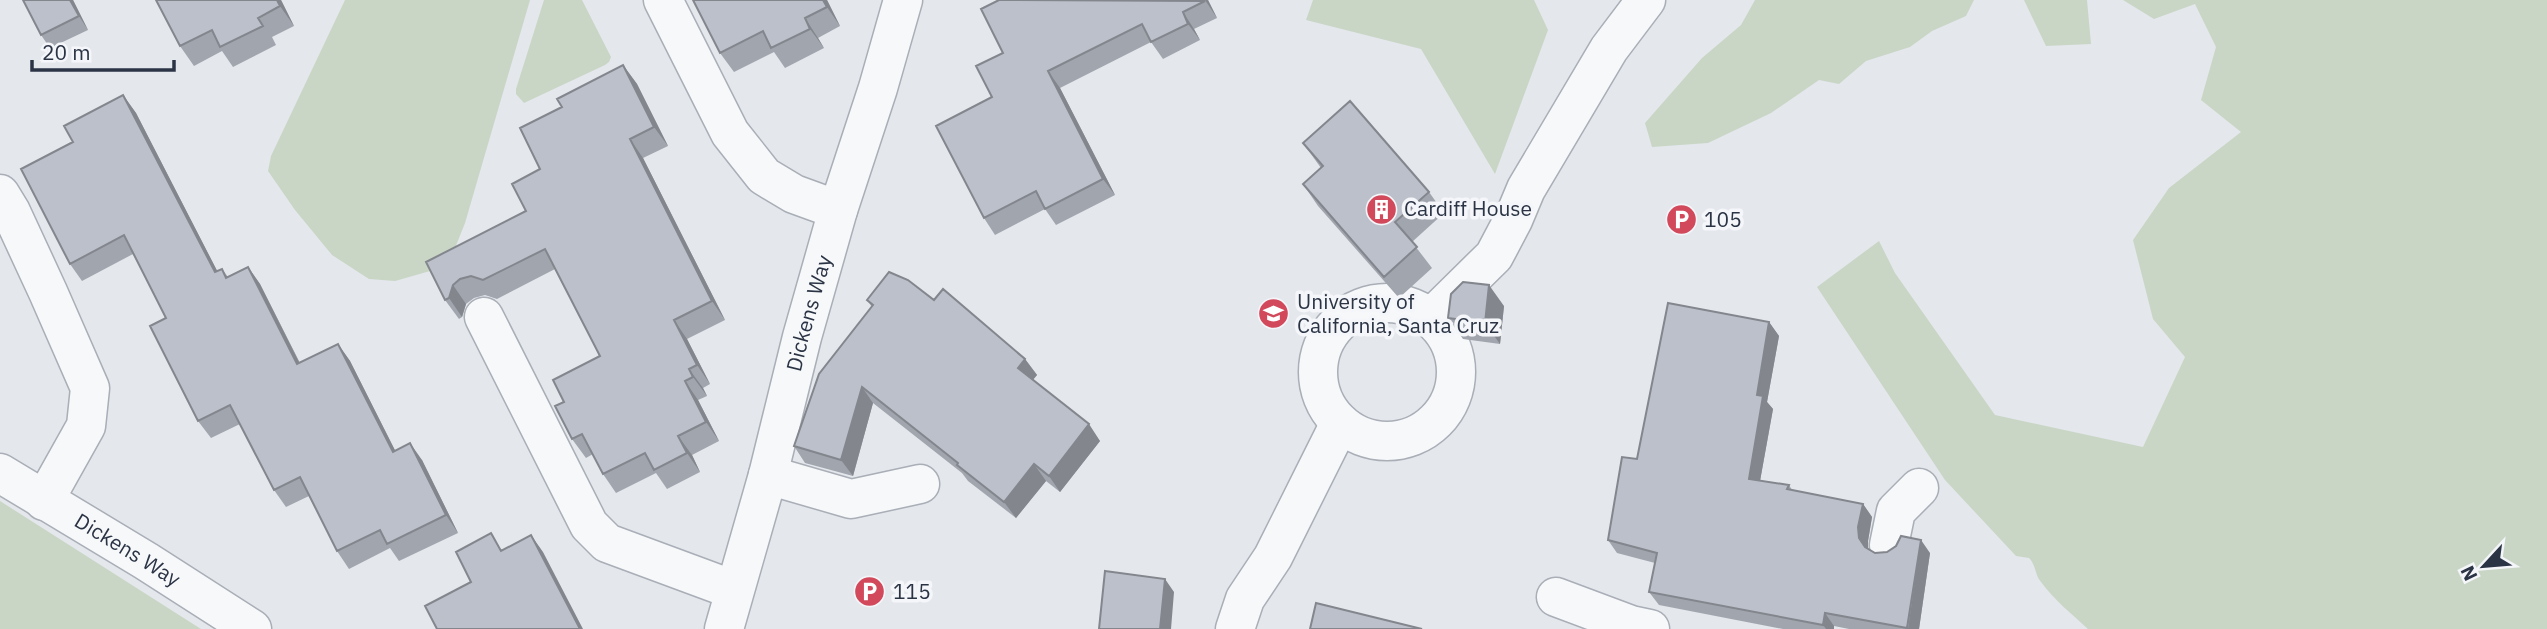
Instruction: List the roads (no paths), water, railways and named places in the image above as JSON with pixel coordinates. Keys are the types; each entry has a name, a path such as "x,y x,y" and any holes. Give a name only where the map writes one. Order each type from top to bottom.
{"street":[{"path":"663,0 730,133 764,176 794,194 838,210"},
{"name":"Dickens Way","path":"724,629 838,210 878,88 903,0"},
{"path":"1432,317 1494,256 1526,189 1608,49 1646,0"},
{"path":"0,194 11,212 90,388 86,426 44,501"},
{"path":"1377,303 1399,303 1432,317 1451,345 1456,369 1453,392 1444,413 1426,429 1405,440 1382,442 1359,436 1340,423 1326,406 1318,385 1318,362 1324,341 1337,323 1356,309 1377,303"},
{"path":"484,317 589,524 607,542 734,590"},
{"path":"1235,629 1245,599 1273,557 1340,423"},
{"name":"Dickens Way","path":"0,473 252,629"},
{"path":"768,475 851,499 920,484"},
{"path":"1889,545 1896,511 1919,488"},
{"path":"1556,597 1631,625 1650,629"}],"place":[{"name":"Cardiff House","path":"1381,209"},
{"name":"105","path":"1681,220"},
{"name":"University of California, Santa Cruz","path":"1274,314"},
{"name":"115","path":"870,592"}]}
